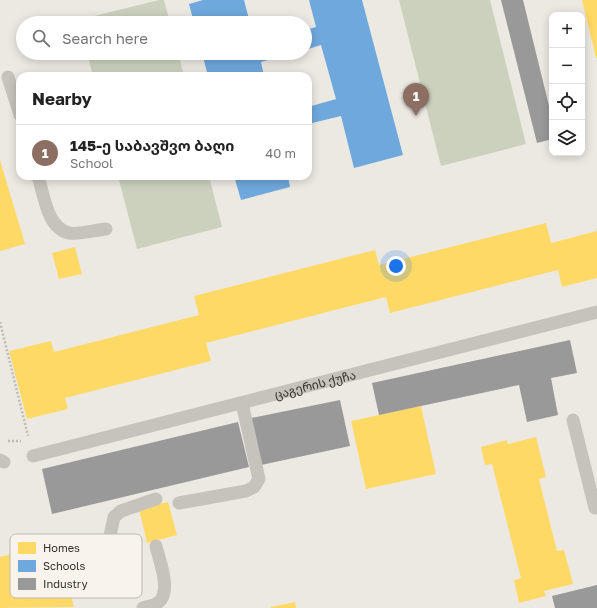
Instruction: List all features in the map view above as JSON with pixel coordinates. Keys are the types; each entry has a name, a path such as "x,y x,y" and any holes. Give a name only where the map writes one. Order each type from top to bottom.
{"lane":[{"path":"8,77 16,102"},
{"path":"39,180 52,222 59,229 70,233 106,229"},
{"name":"ცაგერის ქუჩა","path":"33,456 597,312"},
{"path":"179,503 246,491 254,487 259,479 242,403"},
{"path":"572,420 595,508 597,507"},
{"path":"110,534 114,517 121,511 156,499"},
{"path":"143,608 160,601 164,595 165,584 156,546"}],"path":[{"path":"0,322 33,456"},
{"path":"0,442 30,441"}],"green space":[{"path":"164,0 168,16 94,16"},
{"path":"399,0 490,0 526,144 441,166"},
{"path":"89,60 180,60 183,72 92,72"},
{"path":"119,180 210,180 222,227 137,249"}],"building: Homes":[{"path":"582,0 597,0 597,58 596,58"},
{"path":"0,160 25,244 0,251"},
{"path":"546,223 551,243 597,231 597,278 562,287 558,270 390,313 386,297 206,343 211,361 65,398 68,409 27,419 9,351 51,341 54,352 199,315 194,296 375,250 379,265"},
{"path":"75,247 82,274 59,279 52,253"},
{"path":"421,406 436,474 366,489 351,421"},
{"path":"536,437 546,477 539,479 557,551 564,550 573,584 544,591 546,596 519,603 514,580 521,578 492,464 485,465 481,447 507,440 508,444"},
{"path":"168,502 177,535 147,543 139,509"},
{"path":"10,555 10,598 72,598 74,607 0,608 0,557"},
{"path":"295,602 296,608 271,608 271,607"}],"building: Schools":[{"path":"203,0 244,0 248,16 192,16 189,4"},
{"path":"309,0 362,0 403,155 354,168 341,116 312,123 312,106 336,99 321,45 312,48 312,28 316,27"},
{"path":"204,60 268,60 261,62 263,72 207,72"},
{"path":"235,180 289,180 290,187 241,200"}],"building: Industry":[{"path":"501,0 523,0 549,106 549,140 537,143"},
{"path":"570,340 577,373 551,378 558,415 527,422 519,385 379,415 372,383"},
{"path":"340,400 350,446 261,465 251,418"},
{"path":"238,422 249,467 52,514 42,469"},
{"path":"597,585 597,608 555,608 552,596"}],"place":[{"name":"145-ე საბავშვო ბაღი","path":"416,116"}]}
